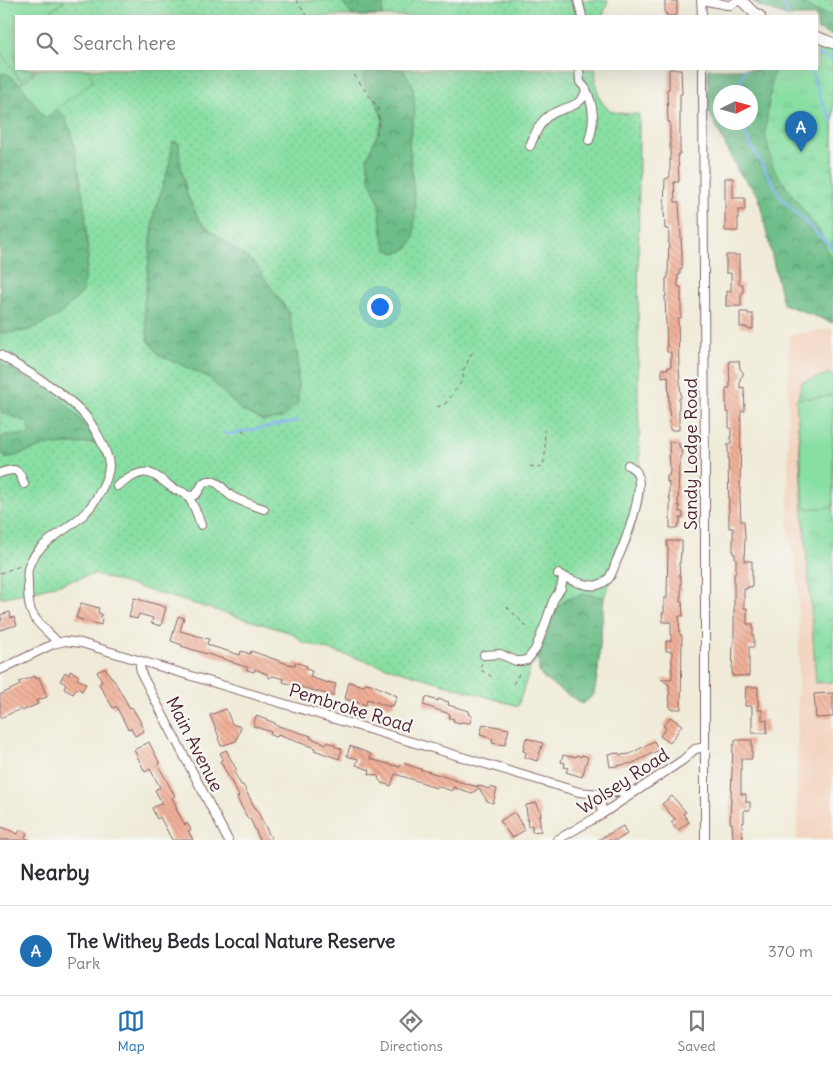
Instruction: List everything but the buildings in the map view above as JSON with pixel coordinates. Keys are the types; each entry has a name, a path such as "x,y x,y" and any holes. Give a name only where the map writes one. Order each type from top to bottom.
{"main road":[{"path":"740,0 758,15"},
{"path":"818,37 833,43"}],"street":[{"path":"578,0 582,15"},
{"path":"702,15 701,0 727,6 740,0"},
{"path":"579,70 580,82 586,89 593,112 589,140"},
{"name":"Sandy Lodge Road","path":"702,70 706,840"},
{"path":"530,146 538,128 546,118 553,113 576,104 582,99 586,89"},
{"path":"0,355 55,389 82,412 100,438 109,464 108,472 98,494 86,512 46,543 36,554 28,570 28,593 31,610 41,626 58,642 0,670"},
{"path":"486,655 500,654 516,661 528,660 535,650 553,601 561,588 560,576 597,586 608,579 623,547 635,511 638,494 636,472 628,465"},
{"path":"0,474 13,470 18,471 24,484"},
{"path":"117,486 133,475 152,473 175,490 182,491 187,495 201,525"},
{"path":"187,495 194,496 204,483 209,481 222,486 230,496 264,509"},
{"name":"Pembroke Road","path":"58,642 71,641 81,643 579,792 600,794 638,790"},
{"name":"Main Avenue","path":"141,661 142,675 228,840"},
{"name":"Wolsey Road","path":"557,840 602,814 683,760 695,749 705,747"},
{"path":"600,794 602,814"}],"path":[{"path":"296,0 306,15"},
{"path":"350,70 378,108 379,127 376,136"},
{"path":"438,407 446,404 463,380 463,371 472,351"},
{"path":"242,430 246,434"},
{"path":"530,466 539,468 544,465 544,430"},
{"path":"0,572 32,561"},
{"path":"507,607 527,627"},
{"path":"486,655 480,667 481,670 494,678"},
{"path":"514,684 521,661"}],"shaded area":[{"path":"833,328 833,840 797,840 798,578 788,530 789,335"}],"green space":[{"path":"0,0 608,0 603,15 15,15 15,70 596,70 597,90 606,107 619,113 639,114 638,391 641,496 632,532 604,597 598,670 594,694 583,704 544,679 539,672 539,657 531,666 518,706 302,642 292,633 94,574 35,591 0,598"},
{"path":"0,0 65,0 45,15 15,15 15,70 35,70 21,80 0,52"},
{"path":"341,0 384,0 382,15 352,15"},
{"path":"752,0 803,0 812,10 833,15 833,36 818,29 818,15 783,15 757,5"},
{"path":"803,0 833,0 833,15 812,10"},
{"path":"818,37 833,43 833,265 820,232 774,170 765,134 775,70 818,70"},
{"path":"833,51 833,323 783,304 758,195 739,173 718,130 758,130 758,85 713,85 713,120 708,110 708,70 818,70"},
{"path":"39,70 87,70 94,80 45,118 20,84"},
{"path":"367,70 404,70 413,87 415,111 409,142 415,205 414,238 408,248 397,253 387,250 382,234 379,202 370,181 367,158 383,121 377,103 364,83 363,75"},
{"path":"6,73 20,84 44,117 56,109 64,116 71,131 85,211 88,258 82,293 58,316 27,331 2,333 0,332 0,75"},
{"path":"173,141 179,143 180,161 187,195 201,223 255,264 289,313 298,358 298,403 283,418 264,421 241,410 208,377 159,355 148,340 144,306 154,214 169,166"},
{"path":"0,363 53,392 75,413 97,443 47,445 6,459 0,447 2,437 7,435 28,435 30,430 27,422 0,412"},
{"path":"833,373 833,682 816,683 802,501 797,402 802,382"},
{"path":"833,396 833,507 805,509 796,399"},
{"path":"586,594 604,597 598,670 594,694 583,704 546,680 540,672 539,665 544,636 557,609 567,600"}],"waterway":[{"path":"782,0 788,15"},
{"path":"818,54 833,59"},
{"path":"740,85 740,80 745,70"},
{"path":"811,70 821,100 833,121"},
{"path":"744,130 782,199 833,249"},
{"path":"222,433 231,434 298,421"}],"place":[{"name":"The Withey Beds Local Nature Reserve","path":"801,152"}]}
